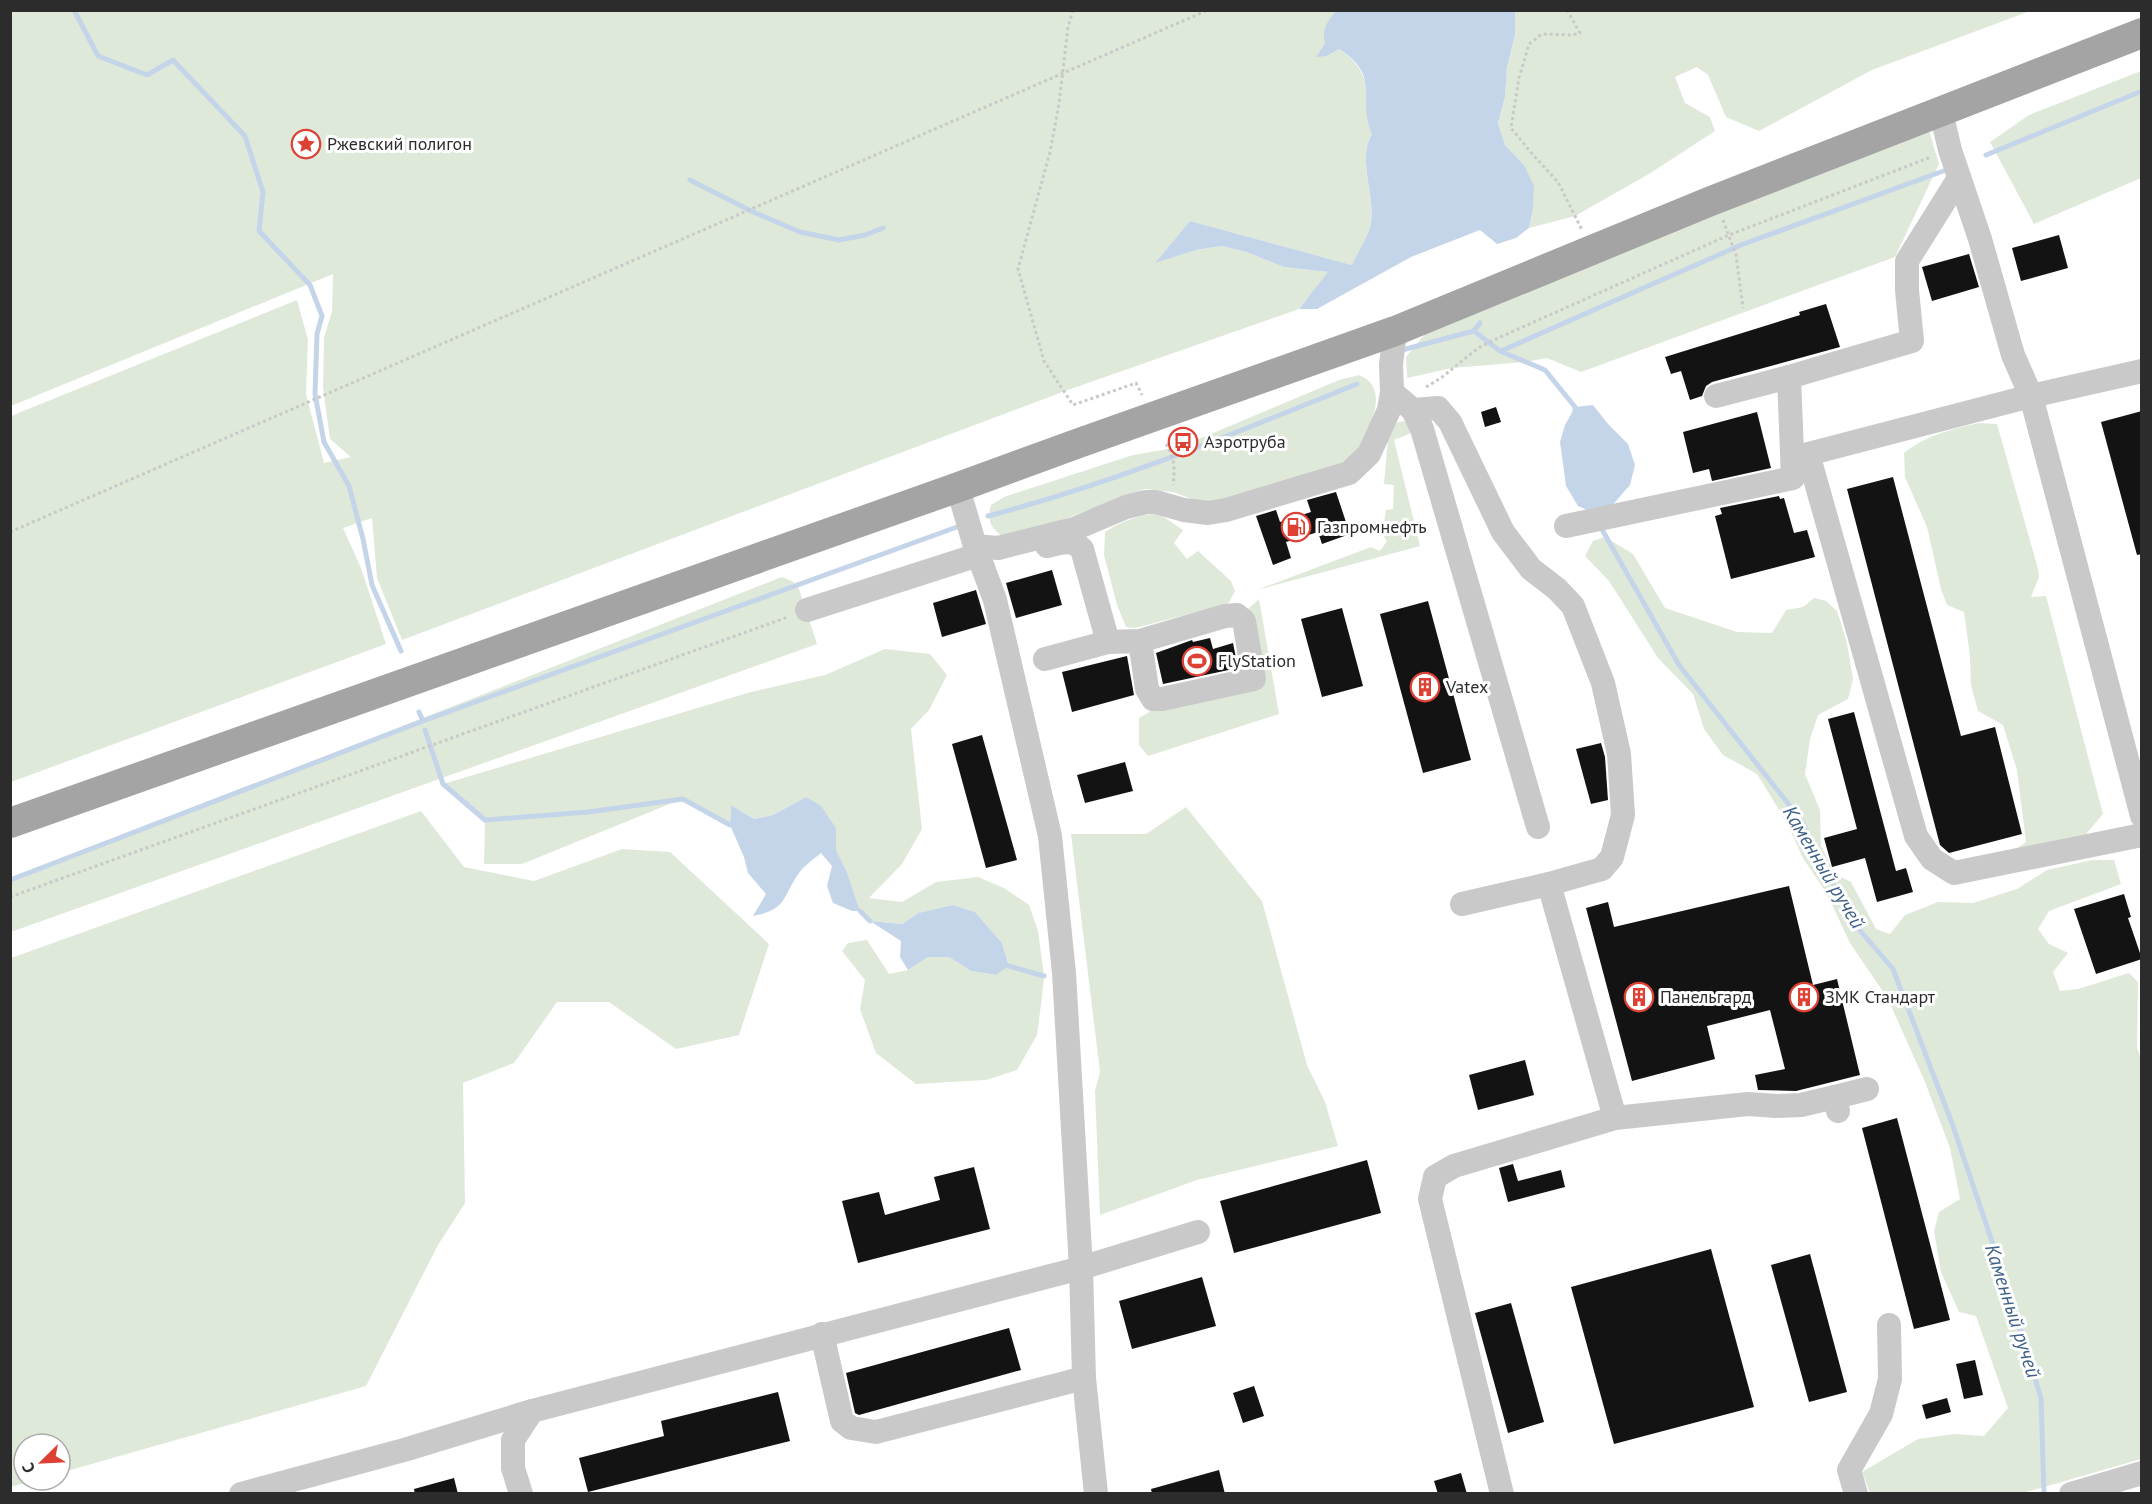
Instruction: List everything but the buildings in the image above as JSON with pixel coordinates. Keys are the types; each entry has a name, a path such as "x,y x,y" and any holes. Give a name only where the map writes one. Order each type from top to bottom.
{"main road":[{"path":"10,823 956,489 1079,442 1395,331 1711,201 2142,33"}],"lane":[{"path":"1941,112 1950,150 1980,239 2013,355 2031,396 2142,816"},
{"path":"1716,396 1912,341 1906,261 1959,178"},
{"path":"1395,331 1391,365 1402,401 1422,429 1538,826"},
{"path":"2142,371 2031,396 1808,454 1916,836 1932,859 1954,873 2142,835"},
{"path":"1566,526 1793,478 1790,377"},
{"path":"807,610 984,550 1078,539 1137,503 1156,502 1208,513 1226,510 1349,473 1369,454 1389,411 1402,401 1438,408 1450,422 1503,532 1531,569 1557,589 1573,606 1603,683 1619,754 1623,815 1612,857 1602,869 1462,904"},
{"path":"956,489 984,550 1050,836 1064,973 1081,1268 1084,1378 1096,1494"},
{"path":"1078,539 1108,642"},
{"path":"1045,659 1108,642 1140,641 1225,616 1237,615 1244,621 1254,679 1153,699 1147,688 1140,641"},
{"path":"1549,884 1615,1118"},
{"path":"1502,1494 1430,1199 1434,1177 1454,1166 1615,1118 1748,1104 1776,1106 1836,1104 1867,1089"},
{"path":"242,1494 404,1450 532,1411 1081,1268 1198,1232"},
{"path":"1856,1494 1849,1470 1881,1414 1890,1379 1889,1325"},
{"path":"822,1334 842,1421 851,1428 876,1432 1084,1378"},
{"path":"520,1494 513,1468 513,1440 532,1411"},
{"path":"2075,1492 2142,1473"}],"path":[{"path":"1073,10 1068,27 1050,152 1018,269 1044,361 1073,405 1136,383 1142,395"},
{"path":"10,532 1208,10"},
{"path":"1567,10 1580,33 1542,34 1529,44 1519,78 1511,128 1557,182 1592,250"},
{"path":"1402,401 1441,378 1478,348 1498,338 1729,235 1950,150"},
{"path":"1732,242 1736,255 1743,308"},
{"path":"1166,444 1173,457 1175,468 1169,506"},
{"path":"10,897 807,610"}],"green space":[{"path":"11,11 1337,11 1330,20 1326,32 1327,56 1339,49 1350,57 1363,76 1369,97 1372,134 1368,144 1366,166 1372,212 1371,222 1366,238 1352,265 1190,221 1156,262 1196,250 1222,246 1246,252 1284,267 1329,272 1299,309 1065,391 402,640 377,578 372,518 343,528 361,568 386,644 11,782 11,416 297,300 308,340 306,394 324,463 351,457 330,439 323,388 324,337 332,312 333,274 11,406"},
{"path":"1515,11 2030,11 1872,70 1759,131 1726,117 1708,75 1697,67 1675,77 1685,103 1710,117 1715,131 1649,174 1575,216 1529,228 1533,209 1524,165 1505,145 1498,123 1505,97 1507,67 1515,35"},
{"path":"2141,71 2141,178 2034,224 1990,142 2029,115"},
{"path":"1928,127 1939,164 1895,257 1581,372 1547,358 1452,368 1407,378 1406,357 1425,334"},
{"path":"1359,375 1370,382 1375,391 1376,402 1369,427 1353,459 1219,504 1203,503 1173,492 1144,489 1043,527 1003,537 991,523 989,515 991,505 1004,497 1133,455 1180,447 1339,380"},
{"path":"1404,421 1412,425 1416,431 1394,440 1420,546 1257,590 1371,547 1380,551 1387,541 1382,534 1386,510 1393,509 1394,485 1384,484 1388,439 1395,423"},
{"path":"1979,423 1997,424 2038,569 2039,577 2031,597 2046,596 2103,814 2086,834 2016,849 2026,842 2017,770 2003,725 1978,711 1971,685 1964,612 1947,605 1941,589 1927,527 1905,477 1904,453 1940,434"},
{"path":"1158,513 1183,530 1174,543 1187,559 1198,551 1231,581 1235,591 1228,604 1135,628 1126,627 1117,605 1104,555 1105,532 1130,519"},
{"path":"1605,537 1633,554 1665,608 1737,632 1772,633 1786,610 1803,607 1814,598 1826,601 1837,611 1847,643 1853,679 1848,699 1818,715 1810,739 1805,774 1820,810 1821,846 1835,874 1851,882 1876,929 1890,934 1905,915 1938,902 1973,903 2017,889 2047,870 2092,860 2114,860 2121,884 2049,911 2038,929 2049,944 2068,953 2053,972 2060,991 2078,989 2129,973 2138,982 2137,1048 2142,1061 2141,1459 2023,1493 1870,1493 1862,1472 1918,1439 1954,1434 1984,1436 2008,1408 1976,1316 1959,1312 1941,1272 1934,1231 1939,1212 1960,1199 1950,1148 1925,1082 1888,999 1850,943 1827,894 1803,858 1787,823 1757,774 1723,755 1704,729 1693,694 1658,658 1609,581 1585,556 1593,541"},
{"path":"782,577 792,581 799,589 817,644 11,932 10,880"},
{"path":"1259,599 1279,714 1148,756 1139,745 1139,718 1156,708 1260,690 1266,682 1248,609"},
{"path":"885,649 930,654 947,675 929,710 911,729 922,829 902,864 869,898 902,902 936,882 978,877 1004,888 1029,905 1038,931 1044,976 1037,1035 1017,1070 986,1080 916,1084 876,1053 860,1009 865,980 842,951 848,943 867,940 889,974 908,970 928,957 949,957 971,971 996,975 1009,965 1002,943 975,912 953,905 918,913 902,924 870,921 860,911 847,872 836,850 836,828 806,797 773,815 754,819 731,805 730,825 682,799 522,864 484,864 485,820 443,784 751,692 825,675"},
{"path":"1186,807 1262,901 1307,1065 1325,1102 1338,1146 1197,1180 1100,1215 1095,1091 1100,1072 1071,834 1146,834"},
{"path":"421,811 464,867 534,881 622,849 670,852 769,944 739,1035 676,1049 609,1002 557,1002 514,1063 463,1083 465,1203 438,1245 366,1386 72,1470 72,1432 12,1432 11,1487 11,958"}],"water":[{"path":"1337,10 1515,11 1515,35 1507,67 1505,97 1498,123 1505,145 1524,165 1534,186 1529,228 1516,238 1497,244 1480,230 1411,257 1317,309 1299,309 1328,272 1284,267 1246,252 1222,246 1196,250 1155,263 1190,221 1352,265 1366,238 1371,222 1372,211 1366,154 1372,134 1368,122 1366,89 1360,69 1339,49 1327,56 1316,57 1325,43 1326,25"},
{"path":"1593,405 1628,444 1635,465 1630,485 1609,509 1594,513 1578,506 1566,486 1560,442 1565,425 1575,407"},
{"path":"806,797 821,806 836,828 836,850 847,872 860,911 852,911 833,903 827,886 832,866 821,853 799,873 778,906 773,910 753,916 766,894 748,873 744,857 730,825 731,805 754,819 773,815"},
{"path":"953,905 975,912 1002,943 1009,966 996,975 971,971 949,957 928,957 908,970 900,957 901,941 870,921 902,924 918,913"}],"waterway":[{"path":"74,10 98,56 147,75 173,60 245,136 263,192 259,231 310,285 322,316 317,334 315,394 324,442 349,486 372,585 401,651"},
{"path":"1986,155 2142,91"},
{"path":"1501,351 1741,245 1946,170"},
{"path":"690,180 749,210 800,232 839,240 865,235 883,228"},
{"name":"Каменный ручей","path":"1480,323 1474,331 1500,351 1545,370 1575,407 1575,413"},
{"path":"1402,350 1474,331"},
{"path":"988,516 1128,473 1357,384"},
{"name":"Каменный ручей","path":"1600,526 1679,665 1801,820 1852,921 1893,969 1953,1126 2004,1277 2041,1398 2044,1494"},
{"path":"10,880 423,721 957,527"},
{"path":"419,712 423,721"},
{"path":"425,730 443,784 485,820 588,812 683,799 730,825"},
{"path":"860,911 870,921"},
{"path":"1009,966 1044,976"}],"place":[{"name":"Ржевский полигон","path":"306,144"},
{"name":"Аэротруба","path":"1183,442"},
{"name":"Газпромнефть","path":"1296,527"},
{"name":"FlyStation","path":"1197,661"},
{"name":"Vatex","path":"1425,687"},
{"name":"Панельгард","path":"1639,997"},
{"name":"ЗМК Стандарт","path":"1804,997"}]}
